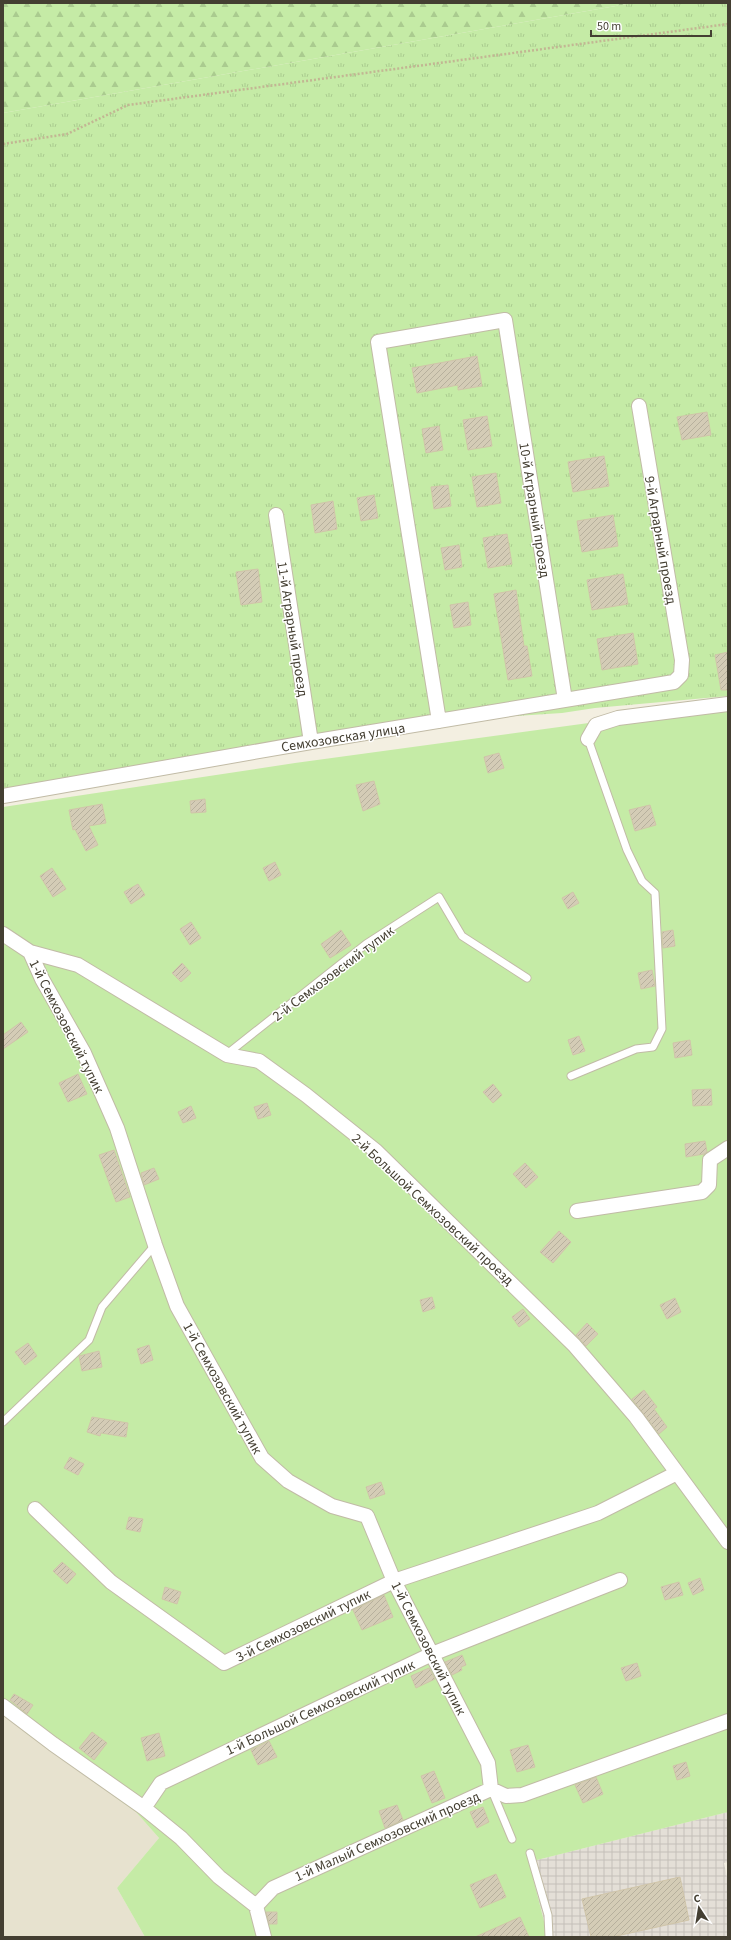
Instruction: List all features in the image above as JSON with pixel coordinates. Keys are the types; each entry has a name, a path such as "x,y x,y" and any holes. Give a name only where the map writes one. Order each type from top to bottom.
{"street":[{"name":"10-й Аграрный проезд","path":"439,721 378,342 505,320 565,700"},
{"name":"9-й Аграрный проезд","path":"639,406 682,660 681,675"},
{"name":"11-й Аграрный проезд","path":"276,515 311,742"},
{"name":"Семхозовская улица","path":"3,796 311,742 674,682 681,675"},
{"path":"588,739 596,726 618,718 728,704"},
{"name":"2-й Большой Семхозовский проезд","path":"3,934 30,952 78,965 227,1054 259,1061 306,1095 376,1151 574,1345 636,1417 728,1542"},
{"name":"1-й Семхозовский тупик","path":"30,952 42,979 84,1053 117,1128 155,1245 177,1306 262,1458 288,1481 332,1506 367,1516 394,1582 488,1763 491,1789"},
{"path":"577,1211 702,1192 709,1185 710,1160 728,1148"},
{"name":"3-й Семхозовский тупик","path":"35,1509 111,1582 224,1663 394,1582 598,1513 677,1473"},
{"name":"1-й Большой Семхозовский тупик","path":"144,1808 161,1783 432,1654 620,1580"},
{"path":"3,1706 52,1744 144,1808 181,1838 219,1877 256,1906 264,1937"},
{"name":"1-й Малый Семхозовский проезд","path":"256,1906 273,1888 491,1789 506,1796 522,1795 728,1721"}],"lane":[{"path":"571,1076 636,1049 653,1047 662,1029 655,893 642,881 627,850 588,739"},
{"name":"2-й Семхозовский тупик","path":"227,1054 366,944 439,897 462,936 527,978"},
{"path":"3,1422 89,1340 102,1307 155,1245"},
{"path":"491,1789 512,1839"},
{"path":"530,1853 548,1915 549,1937"}],"path":[{"path":"3,144 67,134 128,105 728,24"}],"shaded area":[{"path":"3,1714 136,1812 159,1838 117,1888 145,1937 3,1937"},
{"path":"728,1812 728,1862 724,1863 728,1882 728,1937 548,1937 529,1862"}],"green space":[{"path":"3,3 633,3 3,113"},
{"path":"633,3 728,3 728,696 595,708 562,713 439,721 3,796 3,113"},
{"path":"728,704 728,1812 529,1862 548,1937 145,1937 117,1888 159,1838 136,1812 27,1734 3,1714 3,807 295,763"}],"building":[{"path":"477,356 482,386 458,390 458,385 417,393 412,368"},
{"path":"707,412 711,435 682,440 677,417"},
{"path":"487,416 492,446 468,450 463,420"},
{"path":"439,426 443,450 426,453 422,429"},
{"path":"604,456 609,486 573,492 568,462"},
{"path":"496,473 501,503 477,507 472,477"},
{"path":"448,485 451,506 434,509 431,487"},
{"path":"374,495 378,518 361,521 357,498"},
{"path":"333,501 337,529 315,533 311,505"},
{"path":"613,515 618,546 582,552 577,521"},
{"path":"507,534 512,564 488,568 483,538"},
{"path":"459,545 462,567 445,570 441,548"},
{"path":"258,569 262,602 241,605 236,572"},
{"path":"623,574 628,604 592,610 587,580"},
{"path":"516,590 524,646 527,646 532,676 508,680 494,594"},
{"path":"468,602 471,625 454,628 450,605"},
{"path":"633,633 638,664 602,670 597,639"},
{"path":"728,652 728,690 721,690 715,655"},
{"path":"499,753 504,768 488,773 484,757"},
{"path":"374,781 380,804 363,811 356,785"},
{"path":"205,799 206,812 191,813 190,801"},
{"path":"102,804 106,823 89,826 98,845 86,851 75,829 73,830 69,810"},
{"path":"650,805 656,825 635,831 629,810"},
{"path":"275,862 281,875 269,881 263,868"},
{"path":"52,868 66,889 53,897 40,876"},
{"path":"138,884 145,895 131,904 124,892"},
{"path":"573,892 579,903 568,909 562,898"},
{"path":"191,922 201,938 190,945 180,929"},
{"path":"341,930 351,945 330,958 321,944"},
{"path":"673,930 675,946 663,948 662,932"},
{"path":"182,963 191,973 181,982 172,973"},
{"path":"652,970 655,986 641,989 638,973"},
{"path":"21,1022 28,1032 3,1049 3,1035"},
{"path":"579,1036 585,1051 573,1055 568,1040"},
{"path":"690,1040 692,1055 675,1058 673,1043"},
{"path":"78,1074 87,1094 68,1102 59,1083"},
{"path":"493,1084 502,1095 493,1103 483,1092"},
{"path":"711,1089 712,1105 693,1106 692,1090"},
{"path":"267,1103 271,1115 258,1119 254,1107"},
{"path":"191,1106 196,1118 183,1123 178,1112"},
{"path":"705,1141 707,1152 704,1154 686,1157 685,1144"},
{"path":"114,1150 130,1197 116,1202 99,1155"},
{"path":"525,1163 538,1177 526,1188 513,1174"},
{"path":"154,1168 159,1179 144,1185 141,1173"},
{"path":"559,1231 571,1242 553,1263 540,1252"},
{"path":"432,1297 435,1308 423,1312 420,1300"},
{"path":"675,1298 681,1312 667,1319 660,1305"},
{"path":"523,1309 530,1319 519,1327 512,1317"},
{"path":"587,1323 598,1334 586,1346 576,1335"},
{"path":"28,1343 37,1356 25,1365 15,1352"},
{"path":"149,1345 153,1360 141,1364 137,1349"},
{"path":"99,1351 102,1367 82,1371 79,1356"},
{"path":"644,1390 657,1407 654,1409 667,1427 659,1434 632,1399"},
{"path":"92,1417 128,1423 126,1437 101,1433 100,1436 87,1432"},
{"path":"70,1457 84,1464 78,1475 64,1468"},
{"path":"381,1482 385,1494 370,1499 366,1487"},
{"path":"129,1517 143,1519 140,1532 126,1529"},
{"path":"62,1562 76,1574 67,1584 53,1571"},
{"path":"700,1578 704,1590 693,1595 688,1583"},
{"path":"679,1582 683,1595 665,1600 661,1587"},
{"path":"165,1587 181,1592 177,1604 162,1599"},
{"path":"384,1595 393,1617 362,1630 353,1610"},
{"path":"462,1655 466,1665 461,1667 462,1670 452,1675 445,1662"},
{"path":"637,1663 641,1676 626,1681 621,1668"},
{"path":"429,1668 435,1679 416,1688 411,1676"},
{"path":"14,1694 33,1705 27,1714 10,1700"},
{"path":"92,1732 107,1743 94,1760 79,1748"},
{"path":"159,1733 165,1756 147,1761 141,1738"},
{"path":"269,1741 277,1757 258,1765 251,1750"},
{"path":"528,1745 535,1767 517,1772 510,1750"},
{"path":"686,1762 690,1776 677,1780 673,1766"},
{"path":"434,1771 445,1798 432,1803 421,1776"},
{"path":"596,1777 603,1794 583,1803 575,1785"},
{"path":"397,1805 403,1820 385,1828 379,1811"},
{"path":"483,1807 489,1822 477,1828 470,1812"},
{"path":"496,1874 506,1897 480,1908 470,1885"},
{"path":"680,1877 689,1920 612,1937 591,1937 582,1899"},
{"path":"266,1912 277,1912 277,1924 269,1924"},
{"path":"520,1917 529,1937 475,1937"}]}
